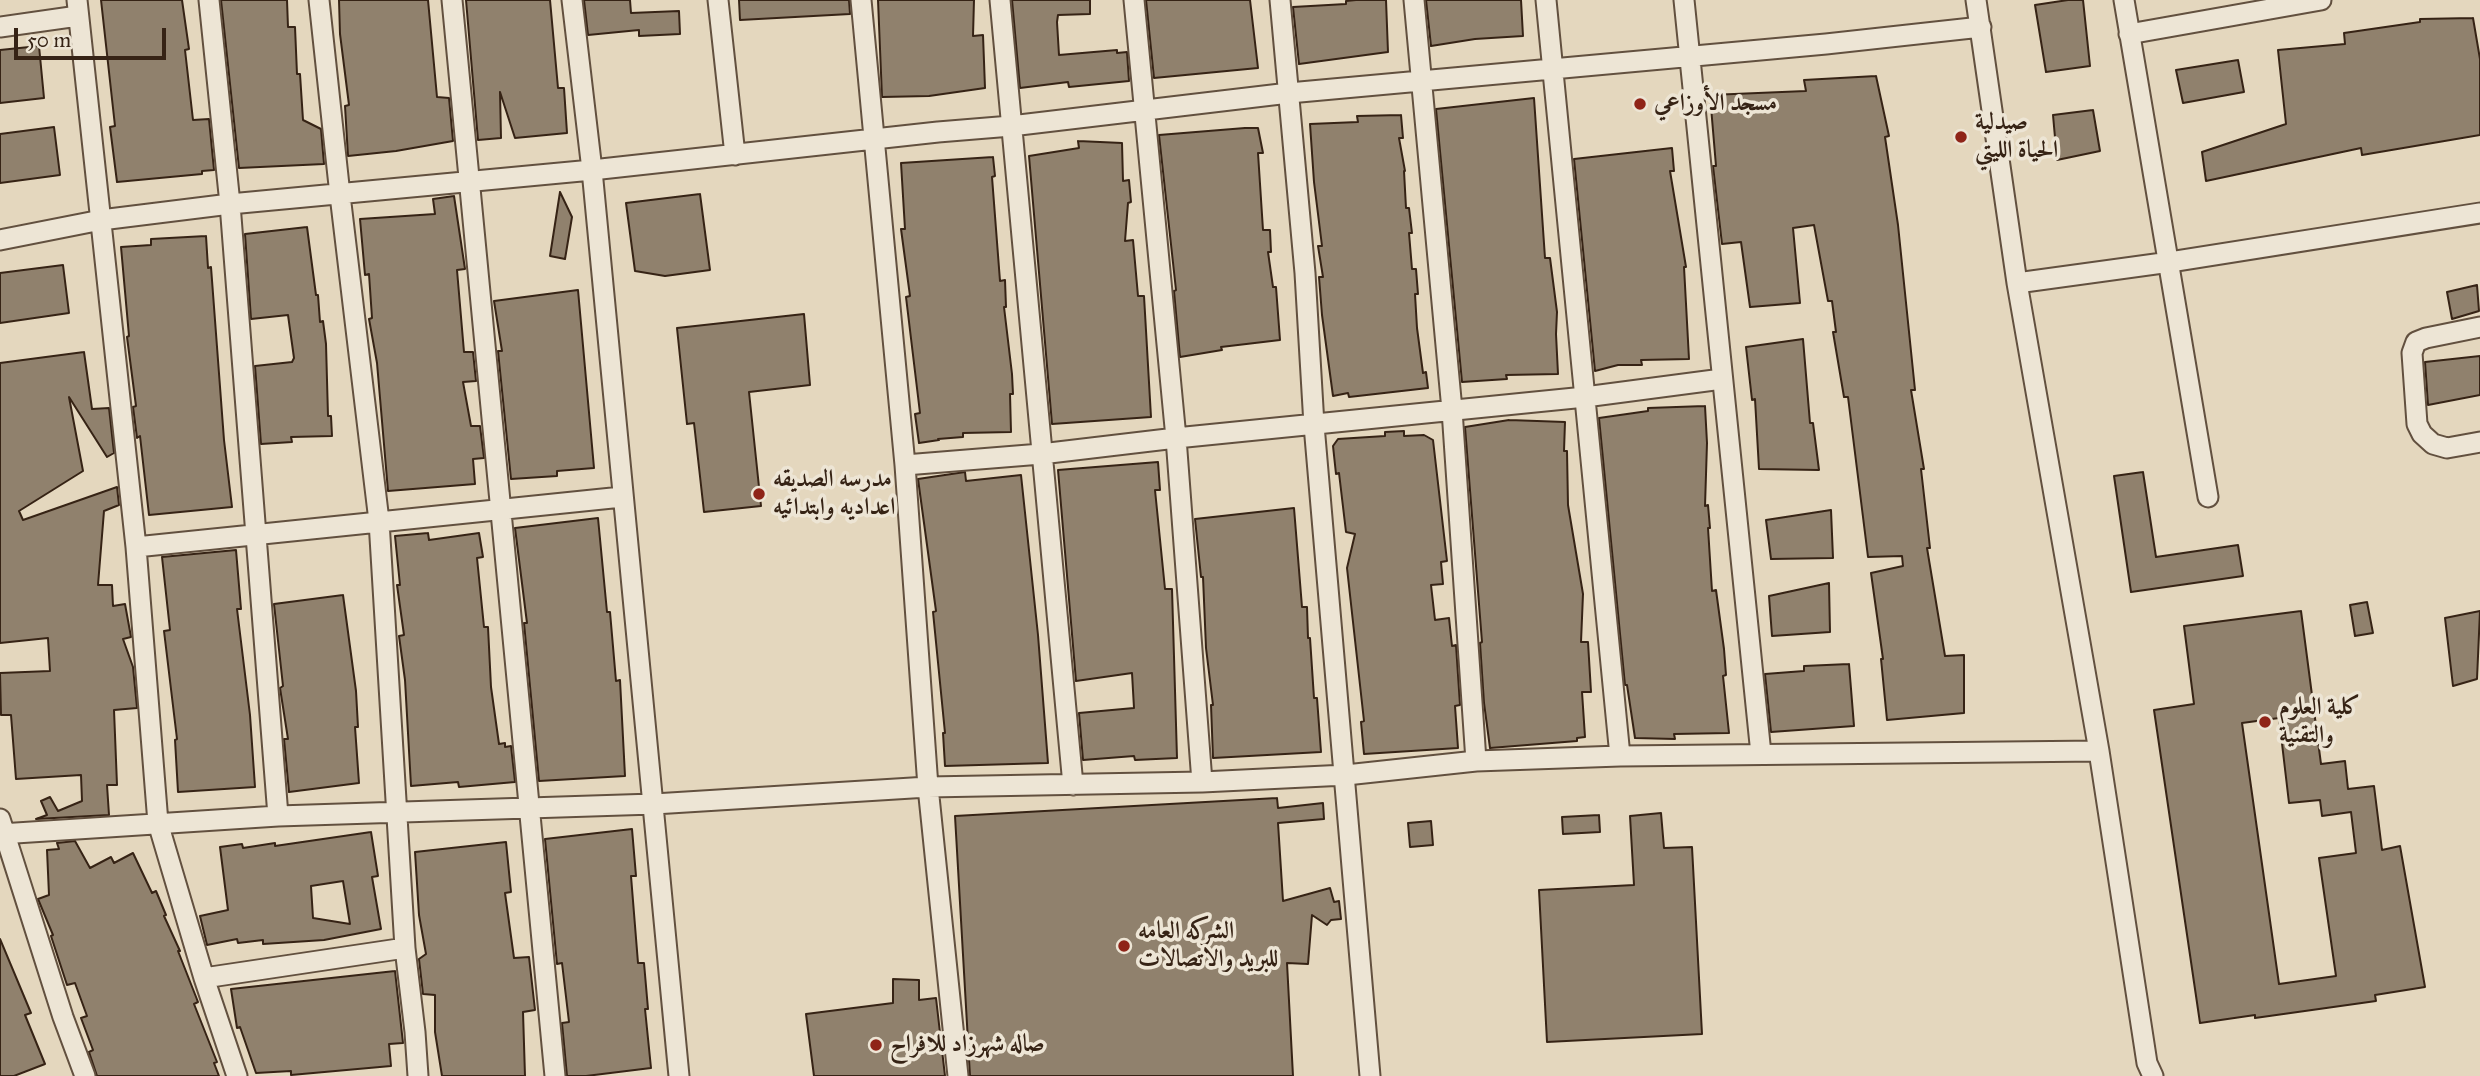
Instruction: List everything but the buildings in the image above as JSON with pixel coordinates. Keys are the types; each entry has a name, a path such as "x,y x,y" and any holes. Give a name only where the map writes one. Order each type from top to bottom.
{"street":[{"path":"209,0 230,204 278,816"},
{"path":"319,0 379,521 405,948 418,1076"},
{"path":"452,0 555,1076"},
{"path":"572,0 592,170 679,1076"},
{"path":"718,0 735,155"},
{"path":"861,0 905,465 928,787 958,1076"},
{"path":"1000,0 1073,785"},
{"path":"1134,0 1176,438 1202,782"},
{"path":"1280,0 1305,273 1314,425 1370,1076"},
{"path":"1414,0 1452,410 1476,761"},
{"path":"1546,0 1620,757"},
{"path":"1684,0 1761,754"},
{"path":"1976,0 2018,283 2099,751 2149,1072"},
{"path":"2124,0 2208,497"},
{"path":"2129,34 2321,0"},
{"path":"0,27 77,8 136,547 158,823 204,978 237,1076"},
{"path":"0,240 101,220 230,204 592,170 1011,126 1289,93 1689,57 1981,27"},
{"path":"2018,283 2480,213"},
{"path":"2480,327 2426,338 2416,342 2412,353 2417,424 2423,434 2433,444 2447,447 2480,442"},
{"path":"905,465 1041,454 1585,397 1722,379"},
{"path":"136,547 622,497"},
{"path":"85,1076 2,829 278,816 654,804 928,787 1202,782 1346,775 1476,761 1761,754 2099,751"},
{"path":"204,978 405,948"}],"place":[{"name":"مسجد الأوزاعي","path":"1640,104"},
{"name":"صيدلية الحياة الليتي","path":"1961,137"},
{"name":"مدرسه الصديقه اعداديه وابتدائيه","path":"759,494"},
{"name":"كلية العلوم والتقنية","path":"2265,722"},
{"name":"الشركه العامه للبريد والاتصالات","path":"1124,946"},
{"name":"صاله شهرزاد للافراح","path":"876,1045"}]}
